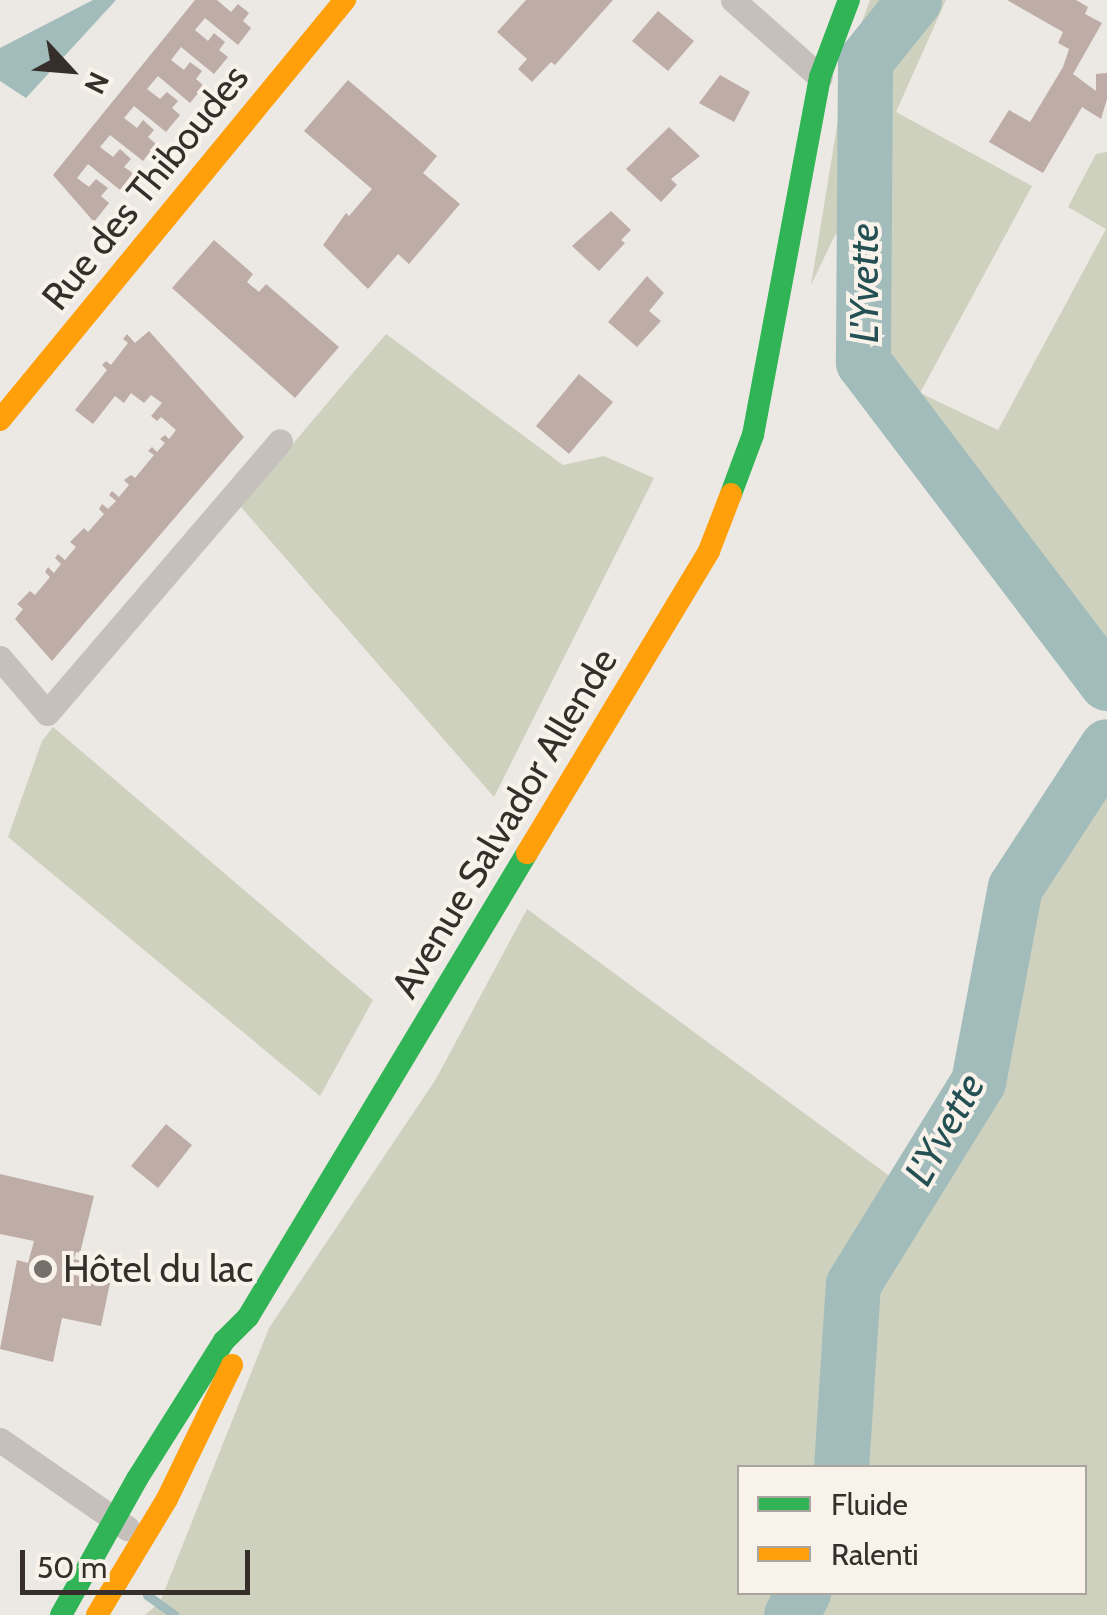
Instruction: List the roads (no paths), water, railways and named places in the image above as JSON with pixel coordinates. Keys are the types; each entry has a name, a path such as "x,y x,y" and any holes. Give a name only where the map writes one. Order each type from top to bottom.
{"main road":[{"name":"Rue des Thiboudes","path":"0,420 345,0"},
{"name":"Avenue Salvador Allende","path":"60,1615 224,1341 248,1317 709,551 754,435 820,77 849,0"},
{"path":"98,1615 143,1539 239,1350 248,1317"}],"street":[{"path":"733,0 820,77"},
{"path":"0,658 47,714 280,441"},
{"path":"0,1440 143,1539"}],"water":[{"path":"93,0 116,0 26,98 0,81 0,48"}],"waterway":[{"name":"L'Yvette","path":"914,0 865,61 863,362 1107,683"},
{"name":"L'Yvette","path":"841,1465 853,1284 978,1082 1015,887 1107,746"},
{"path":"147,1595 175,1615"},
{"name":"L'Yvette","path":"791,1615 801,1595"}],"place":[{"name":"Hôtel du lac","path":"43,1269"}]}
